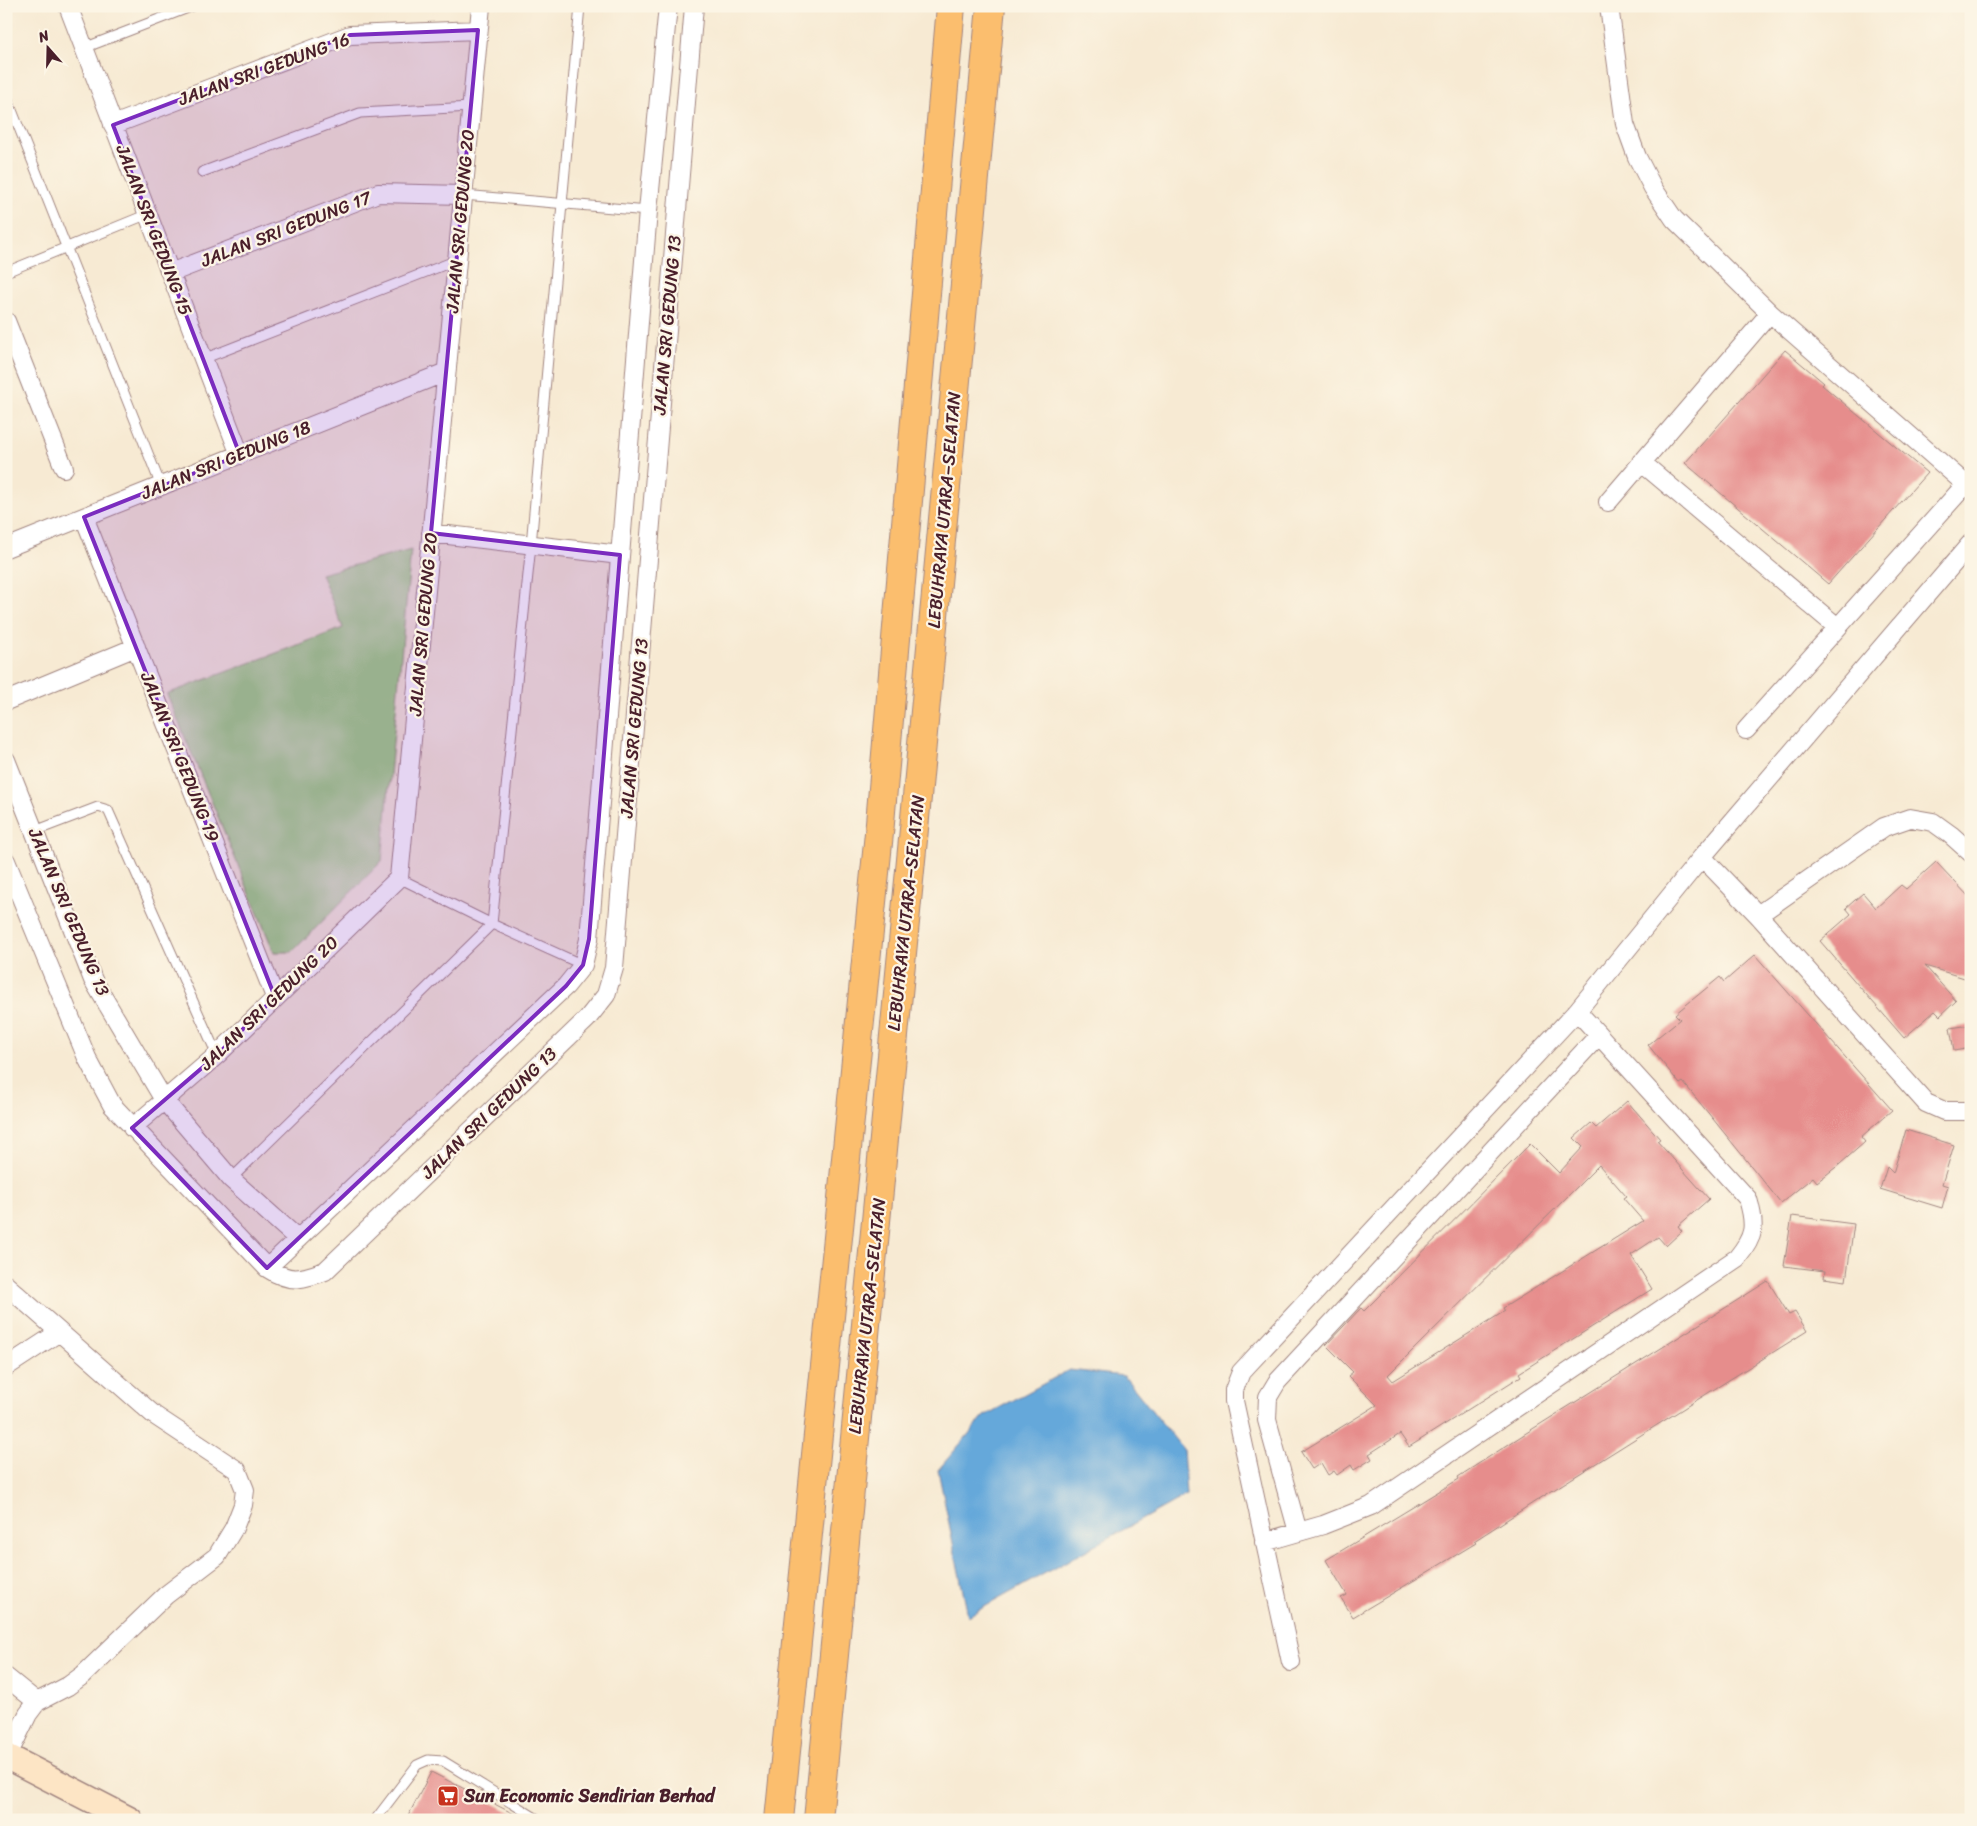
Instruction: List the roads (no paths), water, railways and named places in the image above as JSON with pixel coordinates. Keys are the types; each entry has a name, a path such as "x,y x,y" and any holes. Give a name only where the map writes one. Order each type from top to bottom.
{"highway":[{"name":"LEBUHRAYA UTARA–SELATAN","path":"779,1820 880,823 951,6"},
{"name":"LEBUHRAYA UTARA–SELATAN","path":"818,1820 991,6"}],"main road":[{"path":"7,1756 130,1820"}],"street":[{"name":"JALAN SRI GEDUNG 15","path":"68,6 240,455"},
{"name":"JALAN SRI GEDUNG 20","path":"132,1128 217,1055 399,878 480,6"},
{"name":"JALAN SRI GEDUNG 13","path":"267,1268 566,986 583,965 589,939 648,211 668,6"},
{"name":"JALAN SRI GEDUNG 13","path":"6,861 97,1081 112,1105 267,1268 278,1275 293,1280 325,1271 587,1019 606,995 614,968 694,6"},
{"path":"1609,6 1626,124 1637,157 1653,188 1674,219 1770,313 1968,486 1836,626 1746,730"},
{"name":"JALAN SRI GEDUNG 16","path":"114,125 350,35 478,30"},
{"name":"JALAN SRI GEDUNG 17","path":"170,273 378,193 463,195"},
{"path":"1608,502 1770,313"},
{"path":"6,321 64,468"},
{"name":"JALAN SRI GEDUNG 18","path":"7,545 84,517 446,372"},
{"path":"1641,462 1836,626"},
{"name":"JALAN SRI GEDUNG 19","path":"84,517 275,997"},
{"path":"431,533 620,555"},
{"path":"1291,1662 1234,1401 1234,1390 1241,1372 1577,1011 1702,856 1971,543"},
{"path":"6,701 136,647"},
{"name":"JALAN SRI GEDUNG 13","path":"6,760 93,980 164,1100 230,1178 298,1239"},
{"path":"1758,915 1884,827 1910,818 1933,822 1971,853"},
{"path":"1702,856 1758,915 1926,1103 1944,1110 1971,1110"},
{"path":"1264,1542 1371,1506 1736,1258 1747,1246 1753,1232 1752,1215 1748,1199 1577,1011"},
{"path":"1298,1532 1267,1420 1268,1397 1277,1382 1599,1035"},
{"path":"6,1285 154,1416 237,1470 245,1490 244,1506 234,1528 216,1556 166,1595 84,1675 68,1686 37,1702 28,1714 7,1756"},
{"path":"6,1367 58,1332"},
{"path":"6,1677 37,1702"}],"lane":[{"path":"84,48 192,6"},
{"path":"230,1178 492,924 531,545 580,6"},
{"path":"6,95 161,486"},
{"path":"202,172 360,113 471,107"},
{"path":"463,195 648,211"},
{"path":"6,272 148,214"},
{"path":"203,359 457,260"},
{"path":"34,831 98,807 108,810 217,1055"},
{"path":"399,878 492,924 583,965"},
{"path":"375,1820 417,1765 428,1760 443,1761 539,1820"}],"water":[{"path":"1069,1370 1124,1376 1183,1449 1186,1495 968,1616 938,1470 984,1416"}],"place":[{"name":"Sun Economic Sendirian Berhad","path":"448,1796"}]}
